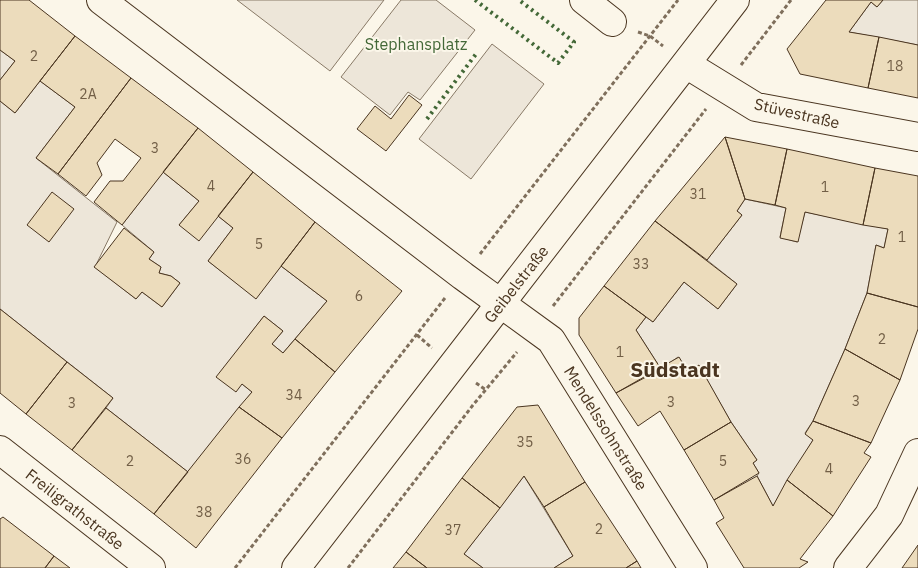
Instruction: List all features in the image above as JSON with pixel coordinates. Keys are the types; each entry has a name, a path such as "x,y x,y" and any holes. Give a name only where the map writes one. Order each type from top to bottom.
{"street":[{"path":"101,0 500,304"},
{"path":"584,0 612,22"},
{"name":"Geibelstraße","path":"296,568 735,0"},
{"name":"Stüvestraße","path":"686,64 756,107 918,137"},
{"name":"Mendelssohnstraße","path":"500,304 551,340 694,568"},
{"name":"Freiligrathstraße","path":"0,450 151,568"},
{"path":"848,568 889,515 918,454"}],"path":[{"path":"348,568 473,405 536,328 791,0"},
{"path":"612,22 650,36 686,64"}],"green space":[{"path":"237,0 384,0 330,71"},
{"name":"Stephansplatz","path":"401,0 436,0 475,30 420,100 408,92 390,115 341,77"},
{"path":"883,0 918,0 918,45 849,32 871,2 877,7"},
{"path":"492,44 544,84 471,179 419,139"},
{"path":"0,50 15,61 0,80"},
{"path":"40,81 75,107 36,158 117,222 95,267 136,299 142,292 162,307 180,283 171,276 159,273 161,267 149,259 154,252 122,225 163,172 199,201 179,225 218,216 233,228 208,261 256,298 281,266 327,301 283,353 272,344 283,331 264,316 217,377 242,384 252,392 188,472 106,408 113,398 0,309 0,101 15,113"},
{"path":"745,199 786,208 780,237 797,242 805,212 888,229 884,248 876,245 867,293 845,349 813,421 805,433 813,440 773,506 757,476 759,473 753,463 757,460 731,422 699,366 688,372 678,357 661,369 636,330 646,317 653,322 684,282 718,309 737,284 707,260 742,215 737,211"},
{"path":"524,476 573,556 554,568 483,568 464,554"}],"building":[{"path":"0,0 29,0 75,36 15,113 0,101 0,80 15,61 0,50"},
{"path":"826,0 883,0 877,7 871,2 849,32 879,37 868,88 800,74 787,49"},
{"path":"75,36 131,78 58,174 36,158 75,107 40,81"},
{"path":"879,37 918,45 918,98 868,88"},
{"path":"131,78 198,128 122,225 94,202 110,181 123,181 141,158 115,139 97,163 102,175 86,196 58,174"},
{"path":"409,95 422,105 386,151 357,129 375,106 391,119"},
{"path":"198,128 253,172 199,241 179,225 199,201 163,172"},
{"path":"725,137 745,199 737,211 742,215 707,260 655,221"},
{"path":"725,137 787,149 775,205 745,199"},
{"path":"787,149 875,168 863,225 805,212 798,242 780,238 786,208 775,205"},
{"path":"875,168 918,176 918,307 867,293 876,245 884,248 888,229 863,225"},
{"path":"253,172 315,222 256,299 208,261 233,228 218,216"},
{"path":"52,192 74,209 49,242 27,225"},
{"path":"655,221 737,284 718,309 684,282 653,322 604,286"},
{"path":"315,222 402,291 335,372 295,339 327,301 281,266"},
{"path":"124,228 154,252 149,259 161,267 159,273 171,276 180,283 162,307 142,292 136,299 94,267"},
{"path":"604,286 646,317 636,330 661,369 616,393 579,335 579,318"},
{"path":"867,293 918,307 918,329 900,380 845,349"},
{"path":"0,309 67,362 26,414 0,393"},
{"path":"264,316 283,331 272,344 283,353 295,339 335,372 282,438 239,407 252,392 242,384 236,392 216,377"},
{"path":"845,349 900,380 871,443 813,421"},
{"path":"679,357 688,372 699,365 731,422 684,450 660,411 638,426 616,393"},
{"path":"67,362 113,398 72,450 26,414"},
{"path":"538,405 585,482 544,507 524,476 500,508 462,478 517,407"},
{"path":"239,407 282,438 196,548 154,514"},
{"path":"106,408 188,472 154,514 72,450"},
{"path":"813,421 871,443 864,453 871,457 833,516 787,480 813,440 805,434"},
{"path":"731,422 757,460 753,463 759,473 714,500 684,450"},
{"path":"757,476 773,506 787,480 833,516 800,559 808,562 799,568 744,568 716,523 724,518 714,500"},
{"path":"462,478 500,508 464,554 483,568 427,568 406,552"},
{"path":"585,482 637,561 626,568 554,568 573,556 544,507"},
{"path":"3,517 54,556 45,568 0,568 0,519"},
{"path":"918,545 918,568 902,568"},
{"path":"406,552 427,568 393,568"},
{"path":"54,556 70,568 45,568"},
{"path":"637,561 641,568 626,568"}],"hedge":[{"path":"475,0 558,63 574,42 519,0"},
{"path":"427,119 476,54"}],"district":[{"name":"Südstadt","path":"675,370"}]}
